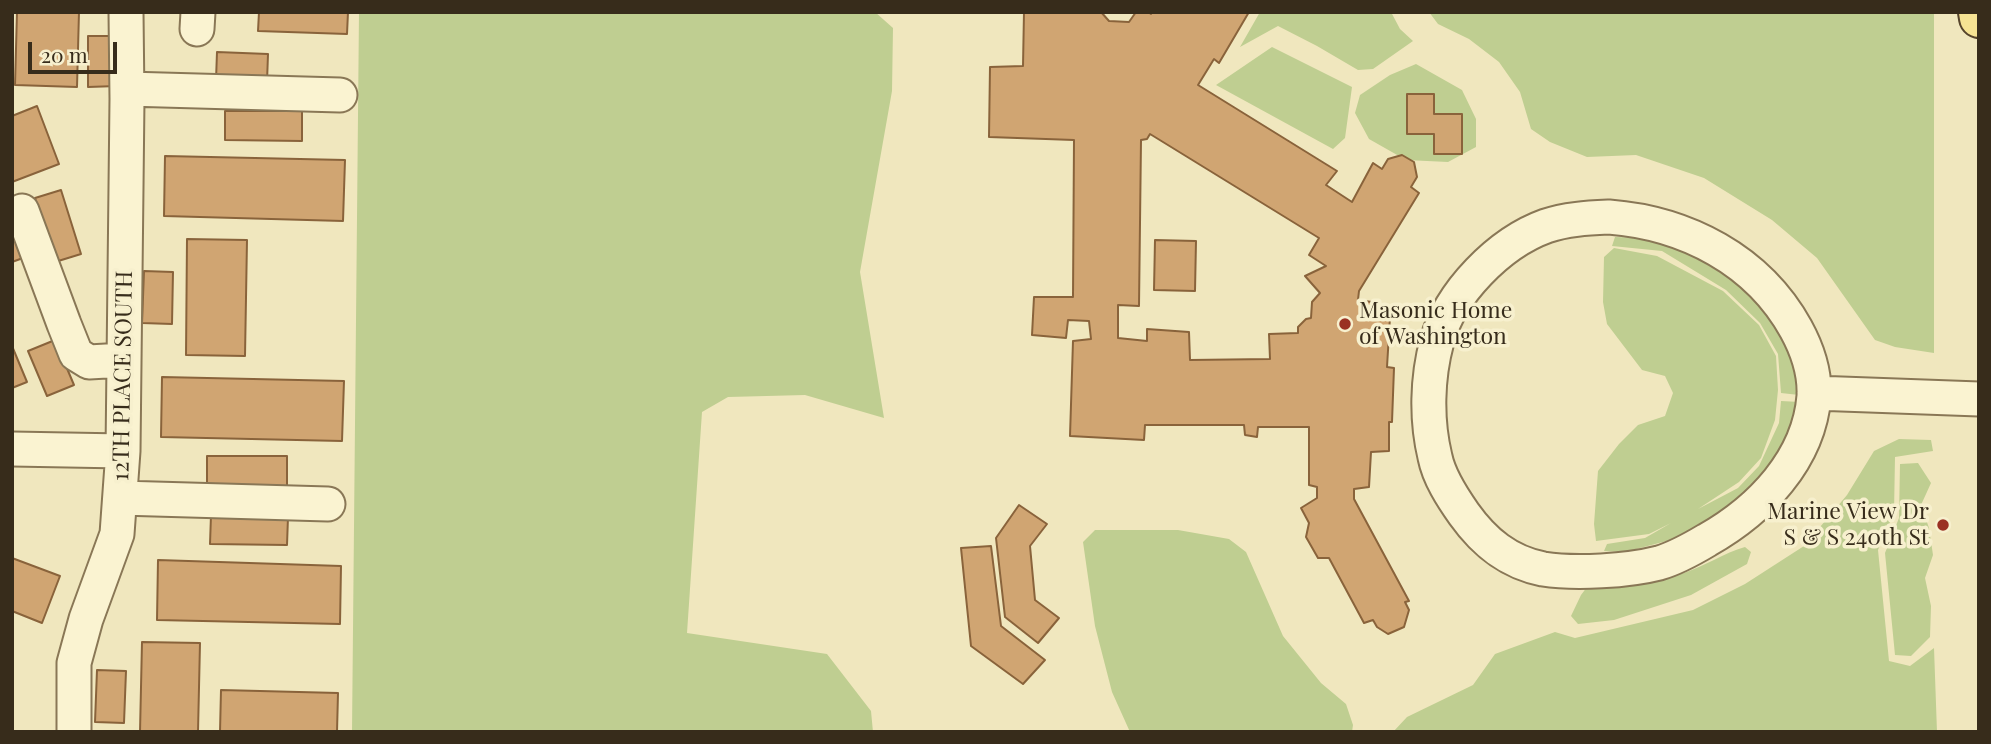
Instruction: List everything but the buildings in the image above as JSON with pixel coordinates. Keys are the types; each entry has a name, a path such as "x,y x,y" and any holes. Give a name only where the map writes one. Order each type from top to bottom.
{"main road":[{"path":"1978,12 1979,19"}],"street":[{"name":"12TH PLACE SOUTH","path":"74,732 74,663 86,619 117,534 120,498 123,451 126,12"},
{"path":"127,89 340,95"},
{"path":"22,211 76,354 89,362 124,360"},
{"path":"1587,218 1632,219 1657,224 1698,238 1735,260 1769,289 1791,319 1810,363 1814,393 1808,426 1795,458 1758,504 1733,524 1688,551 1662,562 1610,570 1545,569 1521,563 1500,552 1477,532 1445,483 1435,459 1430,427 1429,392 1437,339 1460,294 1490,261 1526,235 1546,226 1587,218"},
{"path":"1814,393 1979,399"},
{"path":"12,449 123,451"},
{"path":"120,498 328,504"}],"green space":[{"path":"359,12 875,12 893,28 892,91 860,272 884,418 805,395 728,397 702,412 687,633 827,654 871,711 873,732 352,732"},
{"path":"1260,12 1391,12 1400,29 1413,41 1373,69 1358,70 1278,26 1240,47"},
{"path":"1429,12 1934,12 1934,353 1895,347 1875,340 1817,258 1772,220 1704,178 1636,155 1587,157 1550,142 1531,129 1520,92 1499,62 1469,39 1438,24"},
{"path":"1272,47 1352,87 1345,138 1333,149 1216,85"},
{"path":"1416,64 1462,90 1476,119 1476,147 1448,162 1406,160 1369,139 1355,113 1360,95 1390,75"},
{"path":"1615,237 1644,238 1668,245 1700,260 1737,283 1767,312 1797,358 1799,395 1781,393 1778,354 1760,323 1726,290 1662,251 1612,246"},
{"path":"1614,248 1657,256 1723,291 1759,325 1776,356 1778,390 1775,420 1761,458 1739,482 1698,509 1738,488 1759,466 1779,423 1781,401 1800,402 1777,463 1721,514 1674,539 1625,552 1604,551 1607,544 1645,538 1671,523 1649,534 1596,541 1594,524 1598,471 1638,425 1665,416 1673,393 1665,376 1642,370 1607,324 1603,302 1604,257"},
{"path":"1899,439 1931,440 1933,451 1895,457 1894,513 1878,550 1889,661 1910,666 1934,648 1937,732 1393,732 1407,717 1473,685 1495,654 1555,632 1575,638 1693,610 1745,584 1804,546 1847,495 1874,451"},
{"path":"1918,463 1931,483 1921,505 1929,528 1933,555 1925,578 1931,606 1930,637 1911,656 1895,655 1885,553 1899,518 1900,464"},
{"path":"1095,530 1178,530 1229,539 1246,552 1283,636 1321,683 1346,704 1353,725 1352,732 1130,732 1112,692 1095,626 1083,542"},
{"path":"1745,547 1751,552 1747,564 1691,595 1614,620 1578,624 1571,616 1590,583 1673,576"}],"place":[{"name":"Masonic Home of Washington","path":"1345,324"},
{"name":"Marine View Dr S & S 240th St","path":"1943,525"}]}
